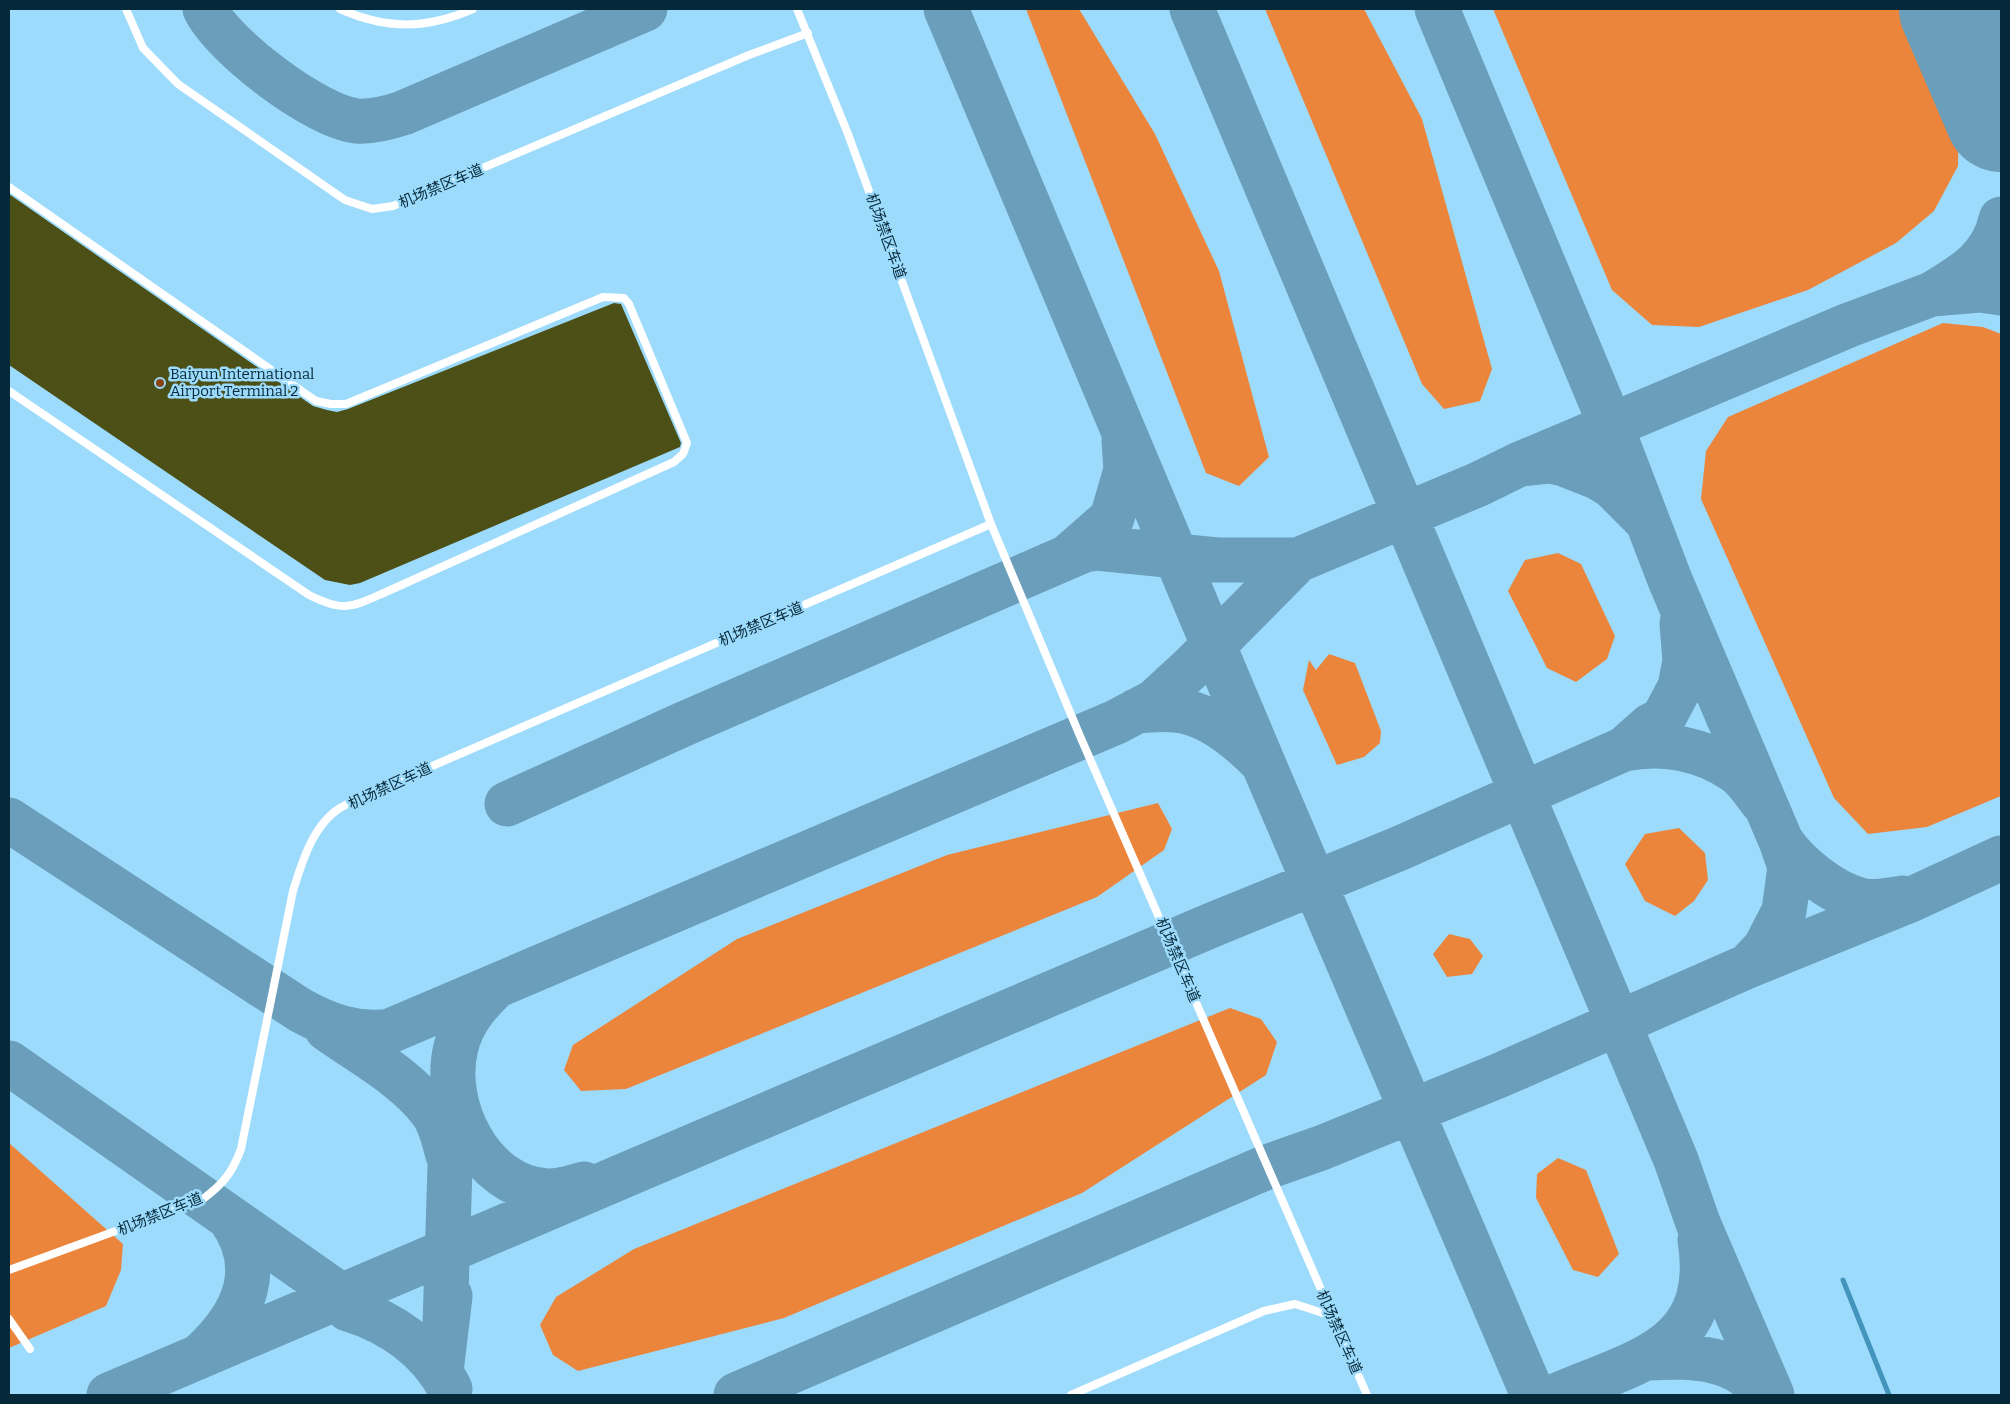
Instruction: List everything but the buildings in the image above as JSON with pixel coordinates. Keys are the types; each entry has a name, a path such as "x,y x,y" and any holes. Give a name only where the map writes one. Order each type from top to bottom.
{"lane":[{"name":"机场禁区车道","path":"126,9 143,48 178,84 345,200 372,209 393,206 749,55 808,33"},
{"path":"340,9 366,18 400,25 421,25 448,20 473,9"},
{"name":"机场禁区车道","path":"797,9 848,134 991,524 1080,736 1367,1395"},
{"path":"9,187 316,401 331,404 346,404 603,297 624,298 687,443 683,454 674,462 386,592 347,606 331,606 309,595 9,390"},
{"name":"机场禁区车道","path":"9,1270 203,1199 220,1186 234,1170 245,1129 293,891 305,853 324,825 338,809 402,779 991,524"},
{"path":"1071,1395 1264,1310 1294,1304 1332,1316"},
{"path":"9,1319 30,1349"}],"shaded area":[{"path":"1026,9 1079,9 1155,134 1219,271 1269,457 1239,486 1206,473"},
{"path":"1265,9 1364,9 1422,119 1492,369 1480,401 1444,409 1422,384"},
{"path":"1493,9 1909,9 1959,121 1958,166 1934,211 1896,243 1808,290 1699,327 1652,325 1612,290"},
{"path":"1943,323 1983,327 2001,334 2001,796 1927,827 1868,834 1834,798 1701,499 1706,451 1728,417"},
{"path":"1558,553 1581,564 1615,636 1607,659 1576,682 1547,668 1508,591 1525,560"},
{"path":"1329,654 1355,663 1381,731 1380,743 1364,757 1337,765 1303,690 1309,660 1316,670"},
{"path":"1158,803 1172,829 1164,850 1097,897 626,1089 581,1091 564,1070 573,1045 737,939 947,855"},
{"path":"1679,828 1705,853 1708,880 1694,901 1675,916 1645,901 1625,864 1645,834"},
{"path":"1449,934 1470,939 1483,956 1472,974 1447,977 1433,954"},
{"path":"1230,1008 1261,1019 1277,1042 1266,1075 1082,1193 784,1318 578,1371 553,1355 540,1325 556,1297 634,1249"},
{"path":"9,1143 123,1244 121,1270 106,1306 9,1348"},
{"path":"1558,1158 1586,1170 1619,1254 1598,1277 1573,1270 1536,1198 1537,1174"}],"waterway":[{"path":"1843,1280 1889,1395"}],"taxiway":[{"path":"205,9 231,42 272,77 318,107 339,117 357,121 380,119 403,113 645,9"},
{"path":"946,9 1263,763 1533,1395"},
{"path":"1192,9 1676,1160 1698,1223 1772,1395"},
{"path":"1437,9 1611,426 1670,580 1781,841"},
{"path":"2001,219 1991,245 1976,264 1932,294 1980,290 2001,293"},
{"path":"9,820 300,1010 322,1021 355,1031 390,1031 1116,722 1154,702 1192,667 1298,560 1849,325 1932,294"},
{"path":"1070,555 1112,518 1126,470 1124,440"},
{"path":"1522,464 1550,461 1564,464 1597,477 1612,486 1644,518"},
{"path":"507,804 686,723 1084,550 1097,548 1217,560 1298,560"},
{"path":"1624,749 1650,726 1663,719 1680,687 1685,661 1682,623"},
{"path":"1136,711 1162,709 1197,715 1227,732 1261,761"},
{"path":"109,1395 1212,925 1398,849 1624,749 1653,746 1667,747 1696,752 1710,757 1739,774 1763,803"},
{"path":"1748,966 1765,948 1784,911 1790,867 1781,841 1796,859 1816,877 1838,891 1870,902 1903,898"},
{"path":"736,1395 1267,1167 1321,1148 1498,1076 1748,966 1908,901 2001,858"},
{"path":"495,987 471,1014 462,1029 456,1047 453,1070 455,1093 461,1117 471,1139 485,1159 503,1175 524,1186 547,1191 561,1190 584,1184"},
{"path":"327,1029 397,1077 421,1099 438,1122 448,1155"},
{"path":"9,1063 376,1320"},
{"path":"445,1326 452,1103"},
{"path":"202,1354 229,1323 239,1307 245,1290 248,1272 246,1254 240,1236 229,1217"},
{"path":"1558,1395 1616,1372 1642,1359 1665,1345 1683,1328 1696,1305 1702,1276 1700,1240"},
{"path":"441,1371 450,1296"},
{"path":"348,1309 379,1321 408,1339 432,1361 450,1389"},
{"path":"1647,1358 1697,1358 1727,1365 1742,1372 1768,1395"}],"runway":[{"path":"1955,9 2001,116"}],"place":[{"name":"Baiyun International Airport Terminal 2","path":"160,383"}]}
